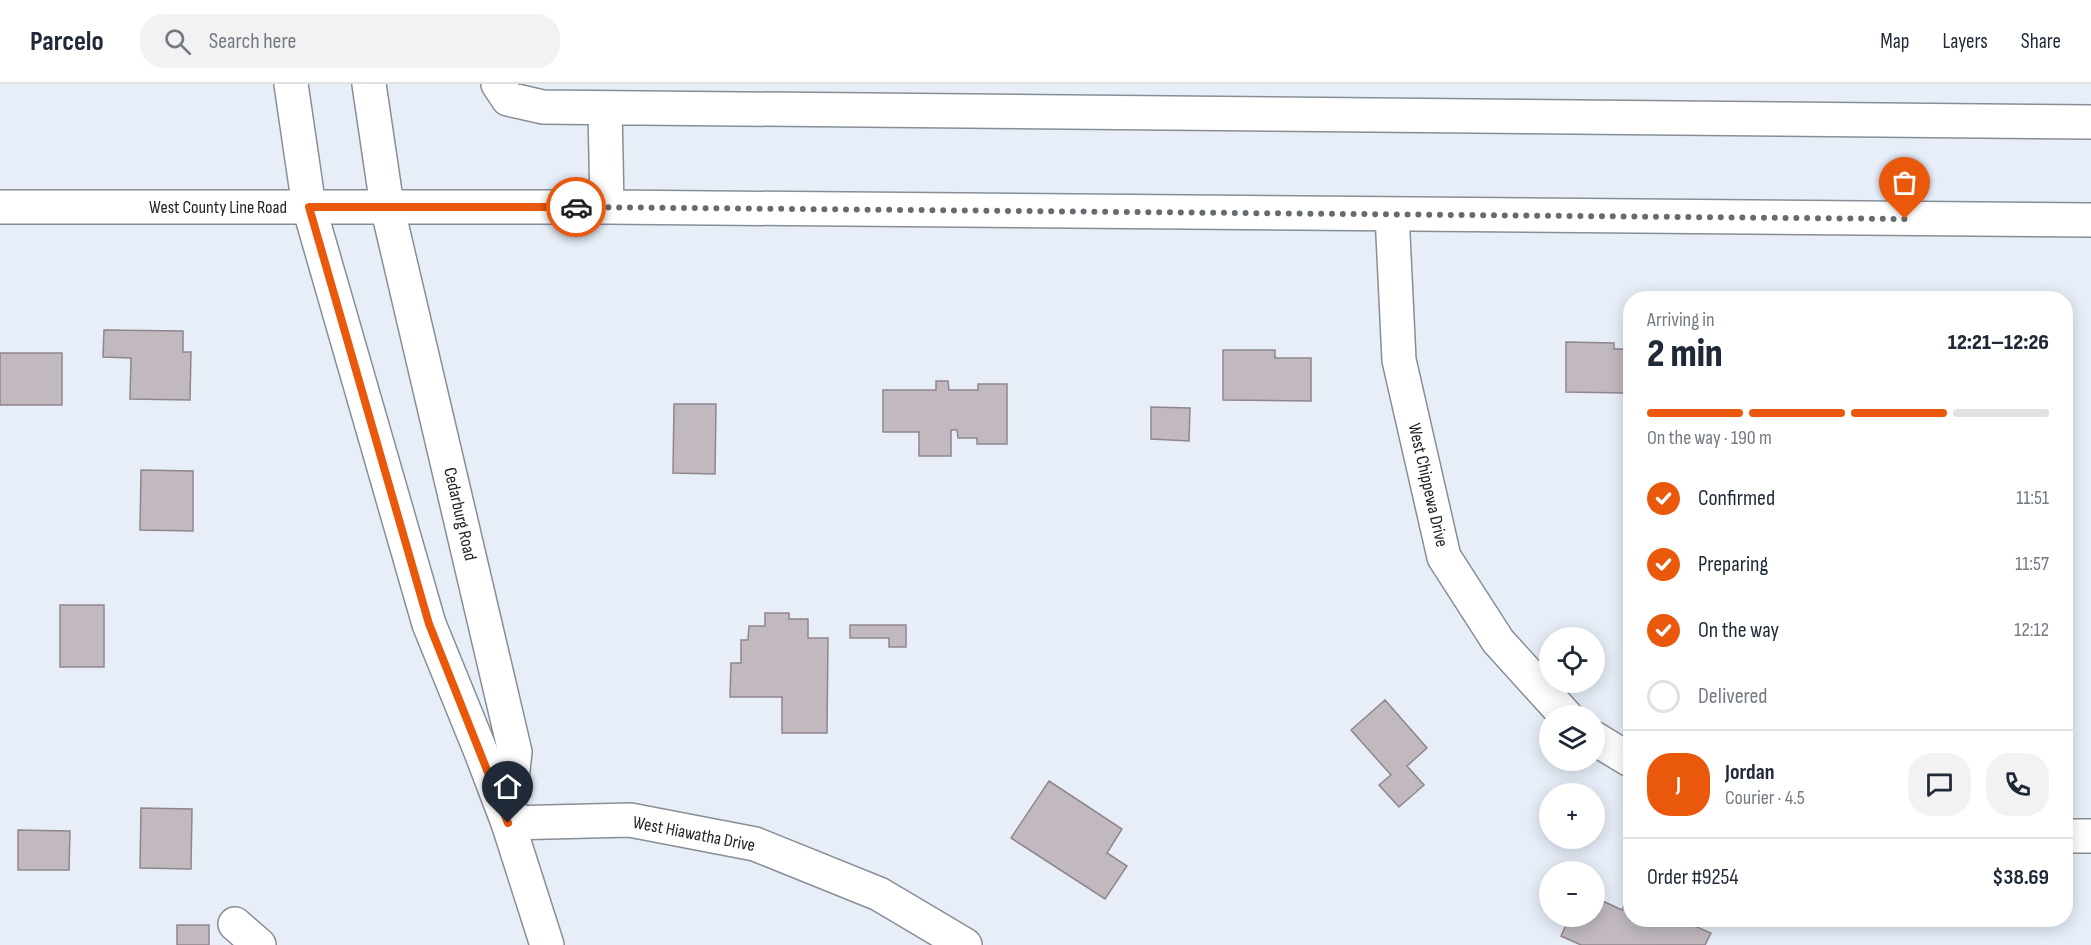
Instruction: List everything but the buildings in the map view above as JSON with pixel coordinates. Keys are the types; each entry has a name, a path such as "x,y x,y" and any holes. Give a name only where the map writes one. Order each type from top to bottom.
{"street":[{"name":"Cedarburg Road","path":"291,84 309,207 429,624 508,823 548,945"},
{"name":"Cedarburg Road","path":"369,84 387,206 516,752 508,823"},
{"path":"498,84 508,99 543,107 2091,122"},
{"path":"605,108 607,207"},
{"name":"West County Line Road","path":"0,207 607,207 2091,220"},
{"name":"West Chippewa Drive","path":"1392,214 1400,360 1444,557 1498,641 1556,705"},
{"path":"1605,745 1623,756"},
{"name":"West Hiawatha Drive","path":"508,823 630,820 755,844 879,894 965,945"},
{"path":"2073,836 2091,836"},
{"path":"235,924 259,945"}],"way so far":[{"path":"576,207 1905,219"}],"route":[{"path":"508,823 429,624 309,207 576,207"}]}
